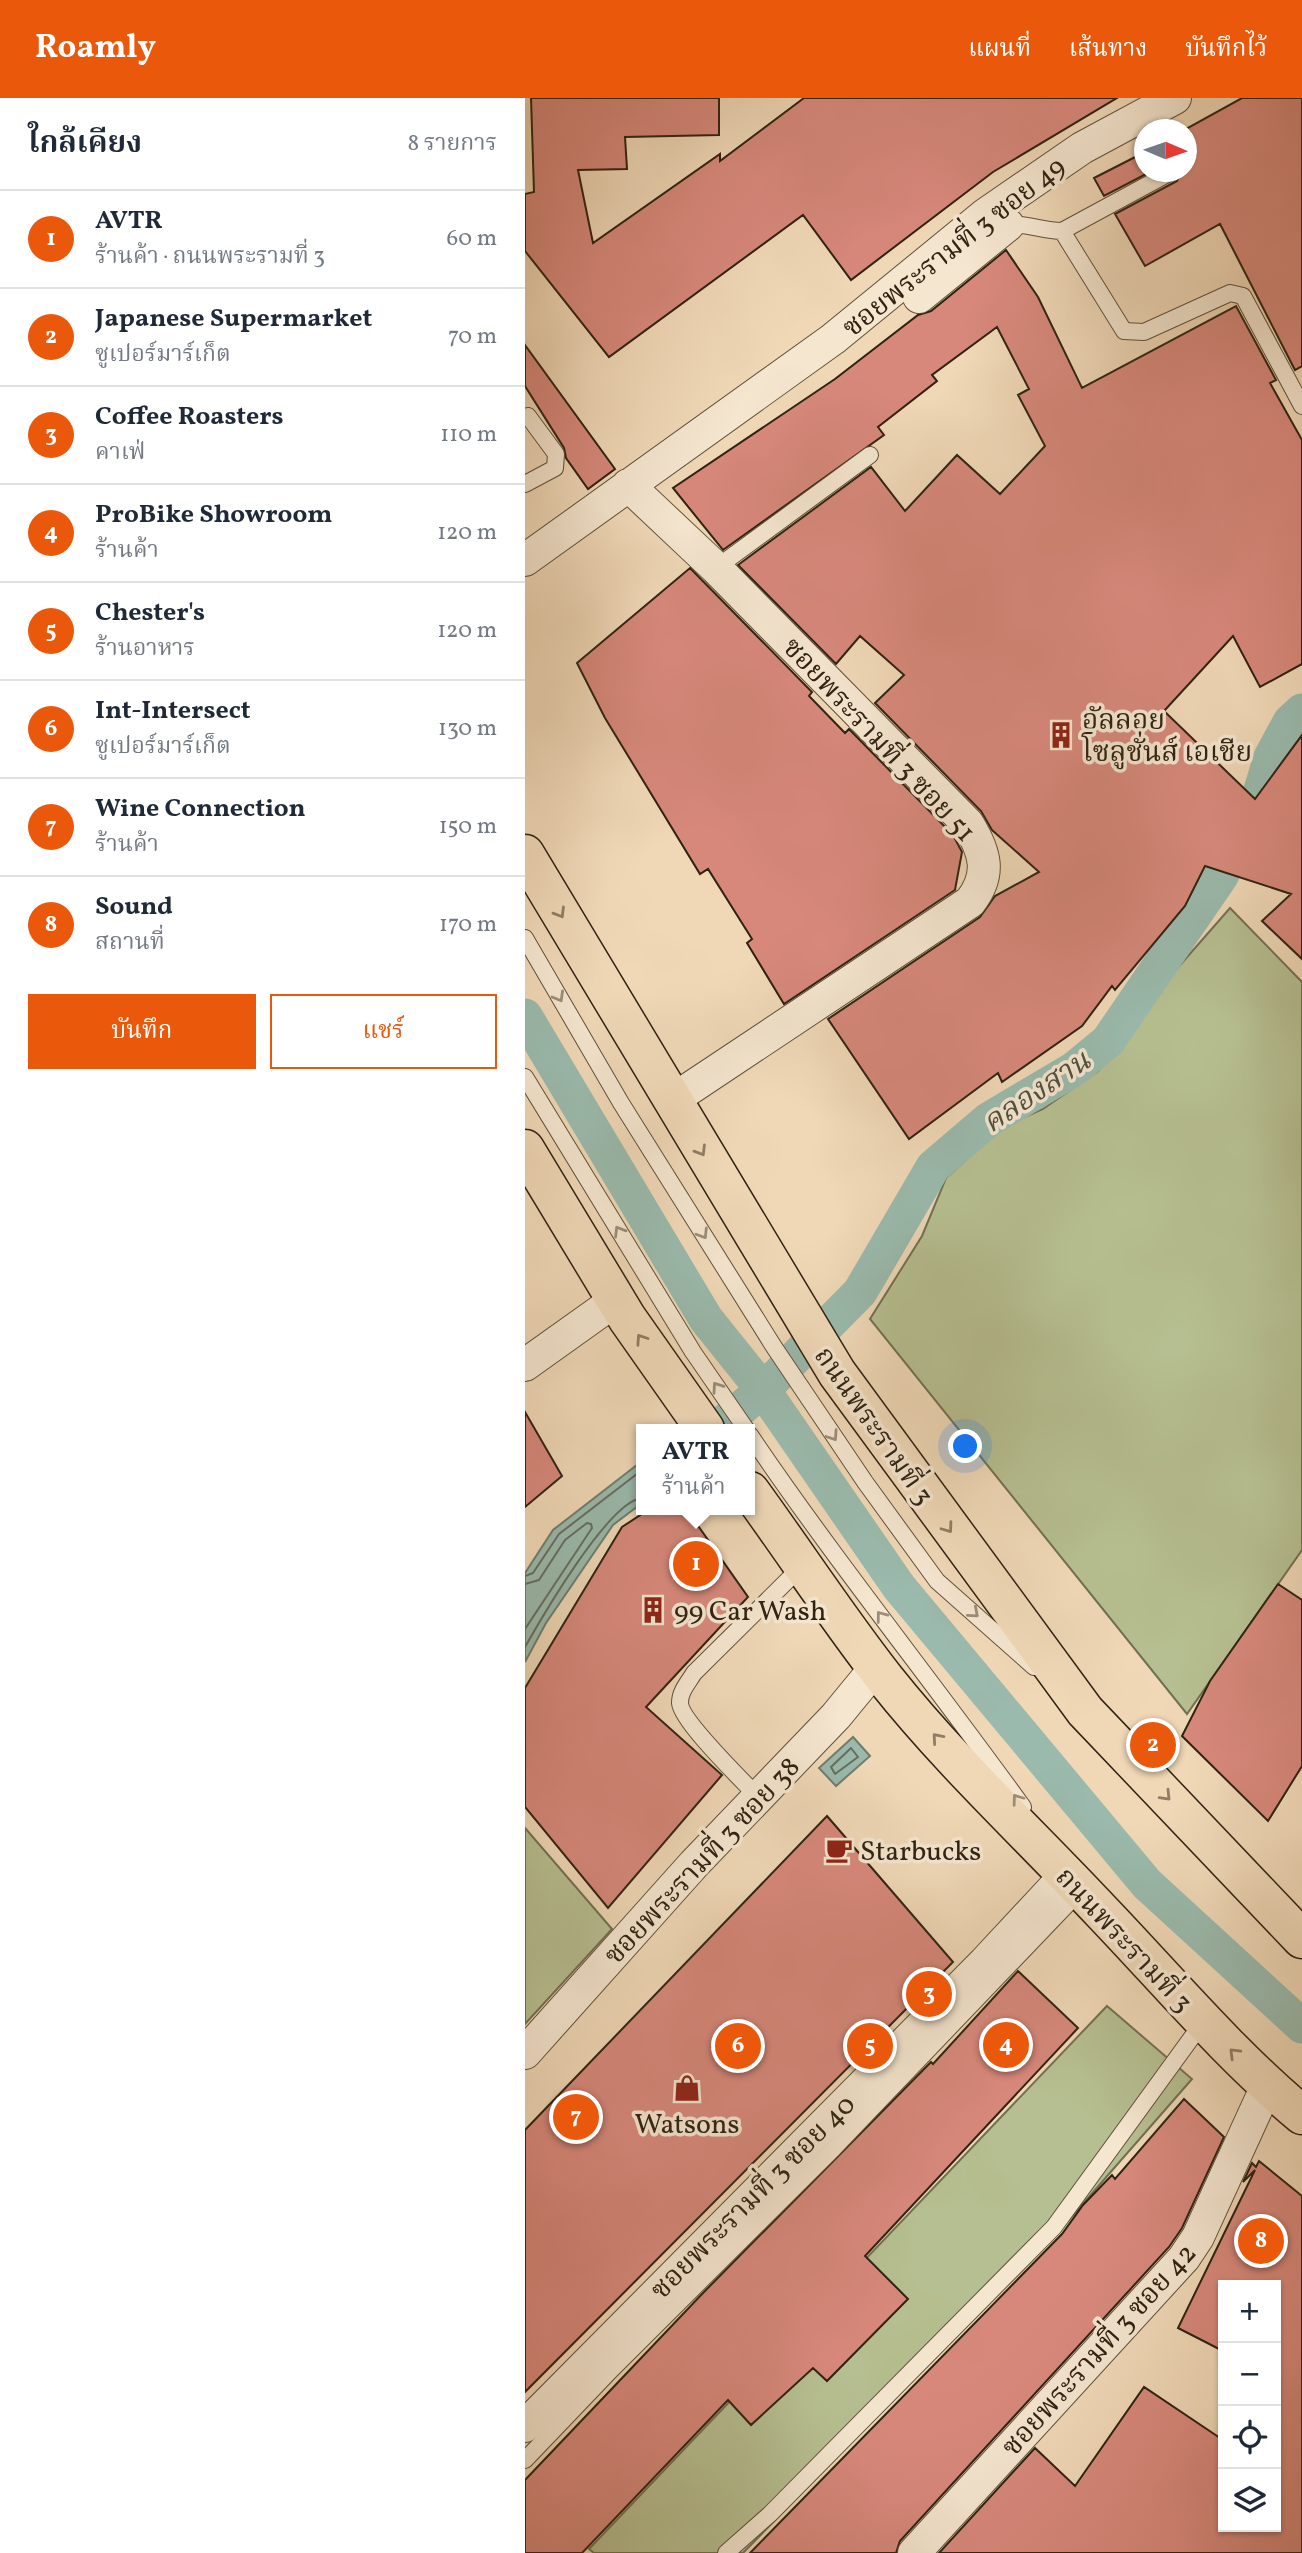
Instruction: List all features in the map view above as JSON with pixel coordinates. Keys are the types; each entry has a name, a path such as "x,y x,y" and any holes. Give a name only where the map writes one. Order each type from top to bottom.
{"main road":[{"name":"ถนนพระรามที่ 3","path":"525,854 671,1101 837,1373 1085,1711 1297,1924"},
{"path":"525,1149 616,1300 680,1395 728,1424"},
{"name":"ถนนพระรามที่ 3","path":"755,1498 877,1666 998,1808 1083,1892 1203,2022 1302,2115"}],"street":[{"name":"ซอยพระรามที่ 3 ซอย 49","path":"525,560 807,357 986,214 1082,148 1154,103"},
{"name":"ซอยพระรามที่ 3 ซอย 49","path":"807,357 831,360 848,354 1008,225"},
{"name":"ซอยพระรามที่ 3 ซอย 51","path":"628,485 716,568 968,824 981,846 986,870 980,889 970,902 671,1101"},
{"path":"525,1365 616,1300"},
{"name":"ซอยพระรามที่ 3 ซอย 38","path":"525,2053 758,1797 836,1716 877,1666"},
{"name":"ซอยพระรามที่ 3 ซอย 40","path":"525,2426 985,1962 1083,1892"},
{"name":"ซอยพระรามที่ 3 ซอย 42","path":"914,2553 1184,2258 1198,2237 1267,2085"}],"lane":[{"path":"1008,225 1025,223 1045,231 1062,232 1153,182"},
{"path":"1062,232 1124,331 1144,332 1230,293 1243,296 1302,406"},
{"path":"525,484 555,468 556,454 528,416"},
{"path":"716,568 870,455"},
{"path":"525,938 621,1103 774,1347 937,1580 1085,1711"},
{"path":"525,1077 693,1352 733,1424"},
{"path":"525,2460 1083,1892 755,1453"},
{"path":"758,1797 701,1736 680,1707 681,1694 694,1673 803,1565"},
{"path":"726,2553 770,2514 1054,2227 1203,2022"}],"green space":[{"path":"1230,908 1302,982 1302,1550 1187,1714 870,1319 922,1236 946,1178 1001,1128 1043,1109 1098,1071 1167,980"},
{"path":"525,1828 612,1929 525,2024"},
{"path":"1107,2006 1192,2079 1060,2230 743,2553 594,2553 589,2549"}],"water":[{"path":"636,1466 636,1508 613,1525 546,1623 525,1662 525,1573 553,1530"},
{"path":"853,1737 870,1756 836,1786 819,1768"}],"building":[{"path":"531,98 719,98 719,135 625,137 627,169 578,170 593,243 720,154 720,161 804,98 1117,98 993,172 851,280 803,215 609,357 525,251 525,194 534,192"},
{"path":"1242,98 1302,98 1302,366 1295,370 1220,224 1145,266 1115,214 1175,182 1197,182 1197,123"},
{"path":"1134,158 1134,180 1104,196 1094,178"},
{"path":"1006,250 1038,297 1082,388 1236,306 1276,380 1270,383 1302,440 1302,664 1260,687 1233,636 1164,711 1255,799 1302,735 1302,959 1262,921 1291,894 1205,866 1185,906 1115,990 1112,986 1082,1026 1002,1082 998,1073 909,1139 828,1019 980,917 995,896 1039,872 992,830 981,811 875,703 904,675 860,636 836,664 738,565 871,467 905,511 957,455 1000,494 1045,446 1018,395 1029,389 997,327 932,375 937,381 878,427 884,435 723,550 673,488 835,379 918,315 931,311"},
{"path":"525,345 615,469 588,489 566,458 564,448 525,386"},
{"path":"690,568 812,692 809,696 845,733 849,729 953,835 962,852 955,890 784,1004 747,943 752,939 708,869 700,874 605,718 577,663"},
{"path":"525,1412 562,1476 525,1507"},
{"path":"640,1515 691,1515 748,1597 646,1707 722,1775 608,1908 525,1807 525,1688 622,1527"},
{"path":"1278,1584 1302,1600 1302,1766 1268,1821 1182,1736 1210,1681"},
{"path":"827,1816 953,1962 525,2392 525,2130"},
{"path":"1018,1971 1078,2028 865,2256 908,2299 827,2381 813,2368 751,2425 728,2400 582,2553 525,2553 525,2480 703,2293 931,2062 933,2064"},
{"path":"1184,2099 1224,2137 1182,2228 1169,2247 900,2541 896,2553 750,2553 1062,2234 1083,2205 1112,2175 1115,2179"},
{"path":"1259,2161 1302,2196 1302,2553 939,2553 1035,2448 1075,2486 1144,2387 1218,2437 1218,2532 1281,2532 1281,2280 1218,2280 1218,2348 1178,2328 1255,2170 1243,2182 1252,2163 1256,2167"}],"waterway":[{"name":"คลองสาน","path":"722,1424 763,1390 860,1292 933,1167 988,1120 1074,1069 1108,1041 1221,876 1259,797 1271,757 1290,722 1302,711"},
{"path":"525,1016 706,1319 763,1390 899,1587 1147,1884 1302,2026"}],"place":[{"name":"อัลลอย โซลูชั่นส์ เอเชีย","path":"1061,735"},
{"name":"AVTR","path":"696,1564"},
{"name":"99 Car Wash","path":"653,1610"},
{"name":"Japanese Supermarket","path":"1153,1745"},
{"name":"Starbucks","path":"839,1850"},
{"name":"Coffee Roasters","path":"929,1994"},
{"name":"ProBike Showroom","path":"1006,2045"},
{"name":"Int-Intersect","path":"738,2046"},
{"name":"Chester's","path":"870,2046"},
{"name":"Watsons","path":"687,2088"},
{"name":"Wine Connection","path":"576,2117"},
{"name":"Sound","path":"1261,2241"}]}
